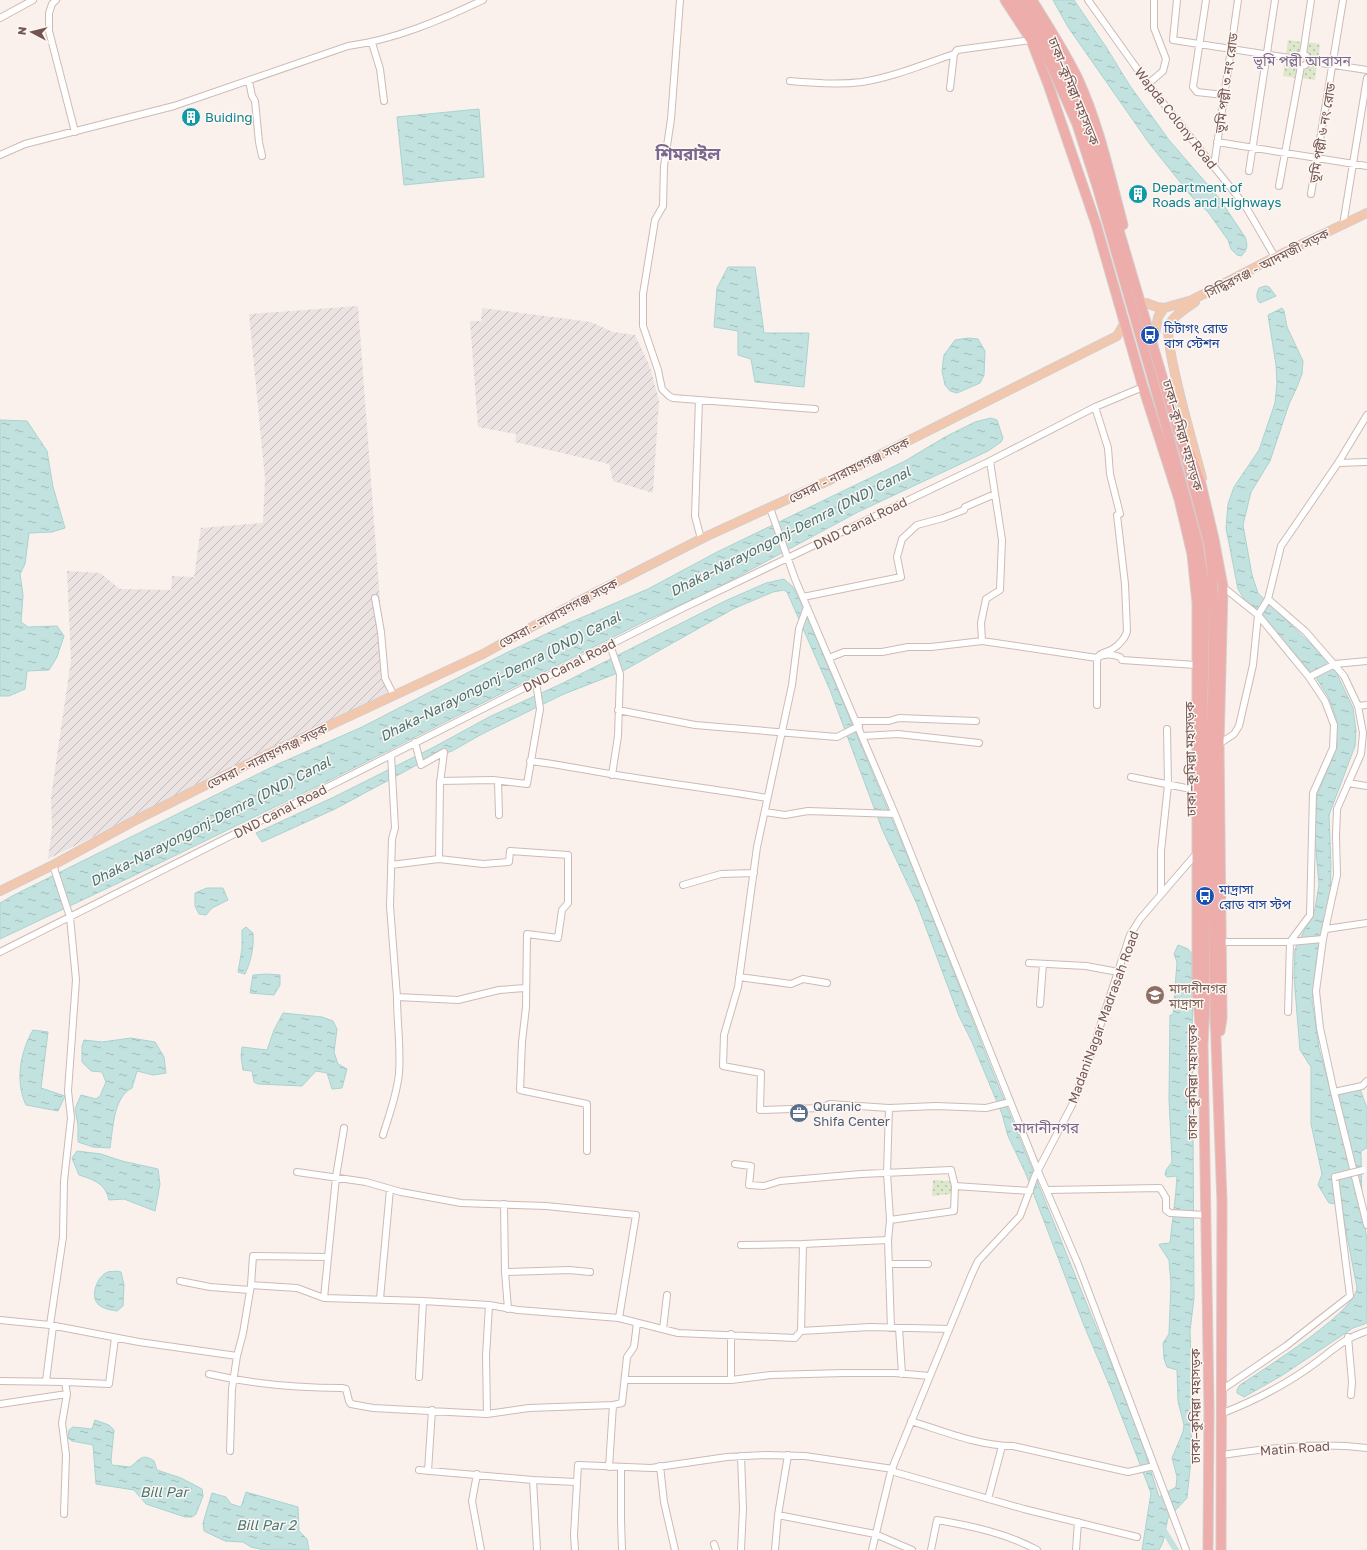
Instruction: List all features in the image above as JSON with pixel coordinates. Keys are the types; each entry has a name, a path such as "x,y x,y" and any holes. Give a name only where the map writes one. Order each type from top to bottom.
{"highway":[{"path":"1005,0 1031,40 1048,84 1096,224 1143,387 1179,499 1191,548 1197,603 1197,989 1203,1044"},
{"name":"ঢাকা–কুমিল্লা মহাসড়ক","path":"1014,0 1037,34 1077,124 1191,514 1199,550 1205,591 1203,704 1205,1004 1203,1044 1209,1409 1208,1550"},
{"name":"ঢাকা–কুমিল্লা মহাসড়ক","path":"1024,0 1044,31 1072,91 1100,166 1172,410 1209,545 1214,605 1212,738 1217,1043 1222,1202 1223,1413 1221,1550"},
{"path":"1032,0 1057,40 1078,80 1098,134 1187,445 1201,484 1214,539 1223,587 1219,744 1222,1018 1217,1043"}],"main road":[{"name":"সিদ্ধিরগঞ্জ - আদমজী সড়ক","path":"1164,308 1182,304 1203,296 1275,257 1366,215"},
{"path":"1201,484 1203,480 1177,384 1168,328 1174,319 1203,296"},
{"path":"1146,302 1157,307 1164,308 1158,317 1156,334"},
{"path":"1124,324 1117,336 1130,339"},
{"name":"ডেমরা - নারায়ণগঞ্জ সড়ক","path":"0,891 53,865 132,822 266,756 483,654 575,603 701,539 832,479 1117,336"}],"street":[{"path":"0,18 33,0"},
{"path":"56,0 52,4 49,13 49,31 75,132"},
{"path":"0,155 25,144 174,106 348,46 372,43 373,41 415,28 462,10 483,0"},
{"path":"680,0 671,119 664,166 663,206 655,220 643,294 643,326 665,393 673,398 815,409"},
{"name":"Wapda Colony Road","path":"1088,0 1148,84 1246,207 1275,257"},
{"path":"1148,84 1163,71 1166,59 1154,28 1154,0"},
{"path":"1177,0 1173,40 1296,59"},
{"path":"1206,0 1193,81 1195,91 1224,95"},
{"name":"ভূমি পল্লী ৩ নং রোড","path":"1214,166 1238,0"},
{"path":"1249,171 1276,0"},
{"path":"1303,54 1311,0"},
{"name":"ভূমি পল্লী ৬ নং রোড","path":"1311,194 1334,65 1343,0"},
{"path":"790,81 824,84 861,82 902,72 954,54 960,49 1031,40"},
{"path":"372,43 380,69 384,101"},
{"path":"950,88 954,54"},
{"path":"1296,59 1298,55 1303,54"},
{"path":"1303,54 1307,56 1308,61"},
{"path":"1296,59 1297,64 1301,66"},
{"path":"1308,61 1367,70"},
{"path":"1301,66 1306,65 1308,61"},
{"path":"1280,186 1301,66"},
{"path":"1343,225 1367,78"},
{"path":"249,81 252,96 255,101 259,142 262,156"},
{"path":"1217,142 1367,166"},
{"name":"DND Canal Road","path":"0,952 610,645 990,461 1095,407 1143,387"},
{"path":"698,400 695,516 701,539"},
{"path":"1095,407 1108,448 1110,474 1120,514 1117,515 1125,584 1127,631 1126,636 1114,648 1100,653 1097,658 1097,705"},
{"path":"1219,744 1234,734 1239,726 1253,665 1258,615 1268,599 1281,546 1338,463 1367,415"},
{"path":"982,641 981,623 986,599 1000,590 1002,540 990,461"},
{"path":"1338,463 1367,462"},
{"path":"803,597 901,577 897,557 902,539 917,525 943,518 964,510 965,507 996,494"},
{"path":"770,508 787,559 895,814 1010,1102 1037,1174 1047,1190 1107,1340 1153,1466 1161,1482 1186,1550"},
{"path":"1223,587 1258,615 1309,677 1325,702 1334,725 1333,748 1313,793 1310,915 1290,942 1288,1012"},
{"path":"375,598 385,678 394,696"},
{"path":"1268,599 1306,632 1344,676 1358,706 1363,733 1361,754 1337,809 1337,875 1326,929 1322,939 1316,991 1320,1028 1334,1092 1367,1225"},
{"path":"807,607 799,629 792,685 767,798 754,873 740,977 724,1035 723,1066 762,1073 760,1110 821,1108 830,1104 889,1108 936,1106 986,1108 996,1107 1010,1102"},
{"path":"829,658 844,652 882,652 908,647 931,647 982,641 1097,658 1102,655 1114,655 1120,657 1122,660 1196,665"},
{"path":"610,645 620,674 618,736 612,775"},
{"path":"1309,677 1335,664 1367,661"},
{"path":"440,781 498,781 527,784 540,709 536,682"},
{"path":"1358,706 1367,705"},
{"path":"618,710 695,725 837,736 857,723 889,721 899,718 976,722"},
{"path":"1161,893 1161,851 1168,785 1167,728"},
{"path":"862,736 898,734 979,743"},
{"path":"415,742 421,765 444,752 440,781 439,860"},
{"path":"383,1136 394,1100 399,1073 400,1040 395,950 390,906 390,865 392,839 395,828 391,755"},
{"path":"530,761 560,764 612,775 704,787 767,798"},
{"path":"1131,777 1196,790"},
{"path":"498,781 499,815"},
{"path":"1348,783 1367,786"},
{"path":"765,812 785,815 808,811 895,814"},
{"path":"390,865 439,860 483,864 510,862 510,851 568,855 568,903 562,910 558,938 527,934 525,988 526,1007 522,1042 520,1090 587,1104 587,1152"},
{"name":"MadaniNagar Madrasah Road","path":"872,1550 892,1470 962,1296 978,1261 1020,1216 1037,1174 1072,1105 1089,1060 1130,935 1140,919 1161,893 1196,854"},
{"path":"46,1381 63,1238 64,1181 71,1118 68,1091 76,980 70,917 53,865"},
{"path":"683,885 721,874 754,873"},
{"path":"1326,929 1367,923"},
{"path":"1221,942 1290,942 1322,939"},
{"path":"1029,963 1086,966 1118,972"},
{"path":"1040,1004 1042,964"},
{"path":"740,977 791,984 803,979 827,983"},
{"path":"398,997 458,1000 499,990 525,988"},
{"path":"1334,1092 1362,1086 1367,1081"},
{"path":"889,1108 887,1173 890,1220 888,1240 891,1328"},
{"path":"324,1298 336,1177 344,1128"},
{"path":"735,1164 751,1166 749,1185 764,1186 780,1181 951,1170 955,1186 954,1211 890,1220"},
{"path":"1223,1389 1286,1346 1350,1296 1335,1177 1365,1169"},
{"path":"297,1172 366,1182 390,1189 461,1203 546,1206 636,1215 619,1318"},
{"path":"955,1186 1030,1189"},
{"path":"1047,1190 1160,1188 1166,1198 1166,1210 1170,1213 1206,1215"},
{"path":"380,1299 390,1189"},
{"path":"504,1204 505,1272 508,1309"},
{"path":"741,1245 888,1240"},
{"path":"180,1281 210,1287 297,1288 324,1298 380,1299 489,1305 508,1309 619,1318 678,1333 731,1334 795,1338 801,1331 803,1244"},
{"path":"230,1451 233,1380 243,1333 253,1256 328,1257"},
{"path":"889,1264 928,1264"},
{"path":"505,1272 569,1270 590,1272"},
{"path":"663,1329 666,1295"},
{"path":"419,1377 423,1301"},
{"path":"487,1414 486,1356 489,1305"},
{"path":"0,1320 52,1325 115,1338 237,1356"},
{"path":"209,1374 233,1380 303,1388 342,1388 346,1389 349,1401 356,1406 487,1414 529,1408 613,1405 622,1403 627,1356 634,1347 637,1323"},
{"path":"801,1331 870,1327 949,1329"},
{"path":"899,1328 902,1374"},
{"path":"1223,1413 1251,1402 1300,1373 1348,1337 1367,1331"},
{"path":"731,1334 731,1380"},
{"path":"1348,1337 1352,1382 1351,1395"},
{"path":"0,1381 46,1381 109,1384 115,1338"},
{"path":"625,1380 731,1380 771,1375 844,1373 930,1376"},
{"path":"64,1514 66,1455 62,1423 67,1394 65,1382"},
{"path":"0,1404 67,1394"},
{"path":"609,1467 613,1405"},
{"path":"428,1471 432,1410"},
{"path":"911,1421 1002,1446 1014,1446 1128,1472 1153,1466"},
{"name":"Matin Road","path":"1222,1455 1273,1447 1340,1445 1367,1448"},
{"path":"988,1499 1002,1446"},
{"path":"775,1550 778,1516 788,1455"},
{"path":"575,1550 574,1535 578,1465 651,1468 741,1456 788,1455 892,1470 988,1499 1137,1537"},
{"path":"741,1456 743,1508 741,1550"},
{"path":"660,1466 664,1502 675,1550"},
{"path":"621,1467 622,1550"},
{"path":"419,1470 533,1480 576,1482"},
{"path":"477,1474 472,1501 481,1550"},
{"path":"533,1480 537,1550"},
{"path":"778,1516 875,1534 912,1550"},
{"path":"930,1550 937,1520 1001,1534 1022,1547 1038,1550"},
{"path":"1076,1550 1078,1522"}],"shaded area":[{"path":"358,306 387,696 289,741 48,859 52,829 51,797 71,660 67,571 100,573 120,589 171,590 172,576 194,577 201,528 263,523 265,479 249,314"},
{"path":"482,308 591,322 613,332 635,335 650,367 659,401 653,493 613,481 609,464 515,442 516,434 478,427 470,321 481,321"}],"green space":[{"path":"1288,40 1302,42 1301,52 1295,56 1286,55"},
{"path":"1307,42 1320,44 1318,60 1310,59 1310,55 1305,53"},
{"path":"1285,59 1294,60 1298,67 1296,78 1283,76"},
{"path":"1310,63 1317,64 1315,80 1302,78 1303,67 1306,67"},
{"path":"933,1180 952,1181 951,1194 932,1196"}],"water":[{"path":"1053,0 1074,0 1130,86 1169,140 1219,198 1245,237 1247,247 1241,256 1237,255 1231,249 1228,240 1208,212 1192,197 1149,143 1068,27"},
{"path":"479,109 484,177 404,185 397,117"},
{"path":"728,267 755,267 764,333 809,333 804,387 755,382 751,359 738,355 738,331 714,327 717,288"},
{"path":"1265,286 1269,287 1276,296 1260,303 1257,298 1257,292 1259,288"},
{"path":"1282,308 1287,327 1303,361 1302,374 1289,404 1270,461 1251,492 1243,525 1252,575 1258,593 1318,651 1336,672 1353,708 1356,731 1355,746 1329,815 1331,866 1330,904 1317,957 1312,1000 1319,1048 1331,1093 1360,1089 1367,1108 1367,1148 1361,1151 1362,1204 1367,1241 1367,1323 1353,1328 1281,1376 1244,1397 1237,1393 1240,1385 1325,1326 1341,1312 1352,1299 1357,1288 1344,1220 1339,1204 1329,1203 1318,1185 1322,1174 1311,1124 1311,1067 1300,1050 1294,977 1295,949 1315,909 1319,885 1315,838 1316,803 1318,793 1337,747 1336,717 1329,698 1317,679 1267,622 1244,599 1238,589 1226,528 1228,504 1234,487 1259,450 1275,403 1277,383 1276,365 1268,315"},
{"path":"968,338 978,339 985,351 984,375 980,383 957,393 950,391 945,385 942,371 944,355 955,340"},
{"name":"Dhaka-Narayongonj-Demra (DND) Canal","path":"991,418 997,420 1003,438 1001,442 988,451 858,512 711,591 647,620 326,782 0,939 0,903 14,895 278,764 362,727 506,653 569,623 648,589 717,552 905,461 945,437 975,422"},
{"path":"0,420 27,421 47,451 53,487 65,528 52,532 29,533 25,564 20,574 23,595 21,622 28,627 57,626 64,636 57,657 49,670 27,671 25,689 9,696 0,696"},
{"path":"784,579 793,587 803,607 922,891 992,1070 1139,1433 1159,1497 1176,1487 1177,1477 1172,1458 1183,1432 1184,1425 1178,1401 1177,1370 1167,1367 1164,1359 1163,1343 1169,1334 1171,1284 1169,1260 1159,1245 1170,1243 1177,1176 1167,1177 1165,1175 1166,1170 1172,1162 1169,1099 1170,1015 1173,1015 1177,962 1174,954 1178,945 1188,949 1192,954 1194,1298 1190,1331 1192,1390 1190,1418 1192,1449 1187,1498 1168,1518 1163,1542 1159,1550 1142,1550 1151,1493 1111,1389 1083,1323 1026,1174 1008,1136 1002,1114 972,1042 959,1016 917,904 882,829 830,690 787,592 784,590 773,592 733,609 623,671 564,694 482,734 452,751 426,760 335,809 262,842 256,833 334,797 434,747 491,716 561,684 725,601 766,583"},
{"path":"207,888 223,888 228,900 212,908 206,915 199,914 195,906 195,893"},
{"path":"246,927 253,933 253,944 252,954 245,974 238,972 242,949 242,930"},
{"path":"253,975 280,975 280,985 274,995 250,993"},
{"path":"283,1013 322,1017 333,1021 337,1029 334,1052 338,1064 347,1069 342,1088 332,1089 327,1073 316,1071 302,1086 258,1084 254,1082 252,1071 243,1070 241,1056 242,1047 267,1050 274,1030"},
{"path":"33,1030 48,1032 41,1088 65,1096 58,1111 26,1105 23,1096 20,1067 25,1048"},
{"path":"131,1038 155,1042 164,1057 166,1073 153,1075 137,1071 132,1088 126,1092 117,1106 110,1148 93,1147 78,1142 78,1125 75,1109 81,1095 96,1099 100,1096 106,1082 102,1072 91,1071 82,1062 82,1046 84,1040 102,1042"},
{"path":"77,1151 101,1154 122,1161 158,1169 160,1184 155,1211 124,1199 109,1200 102,1186 79,1175 72,1158"},
{"path":"117,1271 121,1272 124,1285 123,1306 117,1311 99,1305 96,1301 95,1292 98,1282 104,1274"},
{"name":"Bill Par","path":"95,1420 109,1425 114,1430 111,1460 112,1465 130,1467 141,1458 150,1458 154,1461 157,1470 181,1478 202,1489 203,1496 196,1514 192,1517 185,1517 146,1504 134,1490 96,1484 93,1445 72,1441 68,1438 69,1430 73,1427 92,1429"},
{"name":"Bill Par 2","path":"246,1492 298,1507 299,1531 307,1539 309,1550 264,1550 251,1547 243,1542 225,1541 204,1531 203,1523 212,1493 226,1497 231,1504 241,1507"}],"waterway":[{"path":"1161,1526 1176,1550"}],"place":[{"name":"Buiding","path":"191,117"},
{"name":"Department of Roads and Highways","path":"1138,194"},
{"name":"চিটাগং রোড বাস স্টেশন","path":"1150,335"},
{"name":"মাদ্রাসা রোড বাস স্টপ","path":"1205,896"},
{"name":"মাদানীনগর মাদ্রাসা","path":"1155,995"},
{"name":"Quranic Shifa Center","path":"799,1113"}],"district":[{"name":"ভূমি পল্লী আবাসন","path":"1302,60"},
{"name":"শিমরাইল","path":"688,153"},
{"name":"মাদানীনগর","path":"1046,1127"}]}
